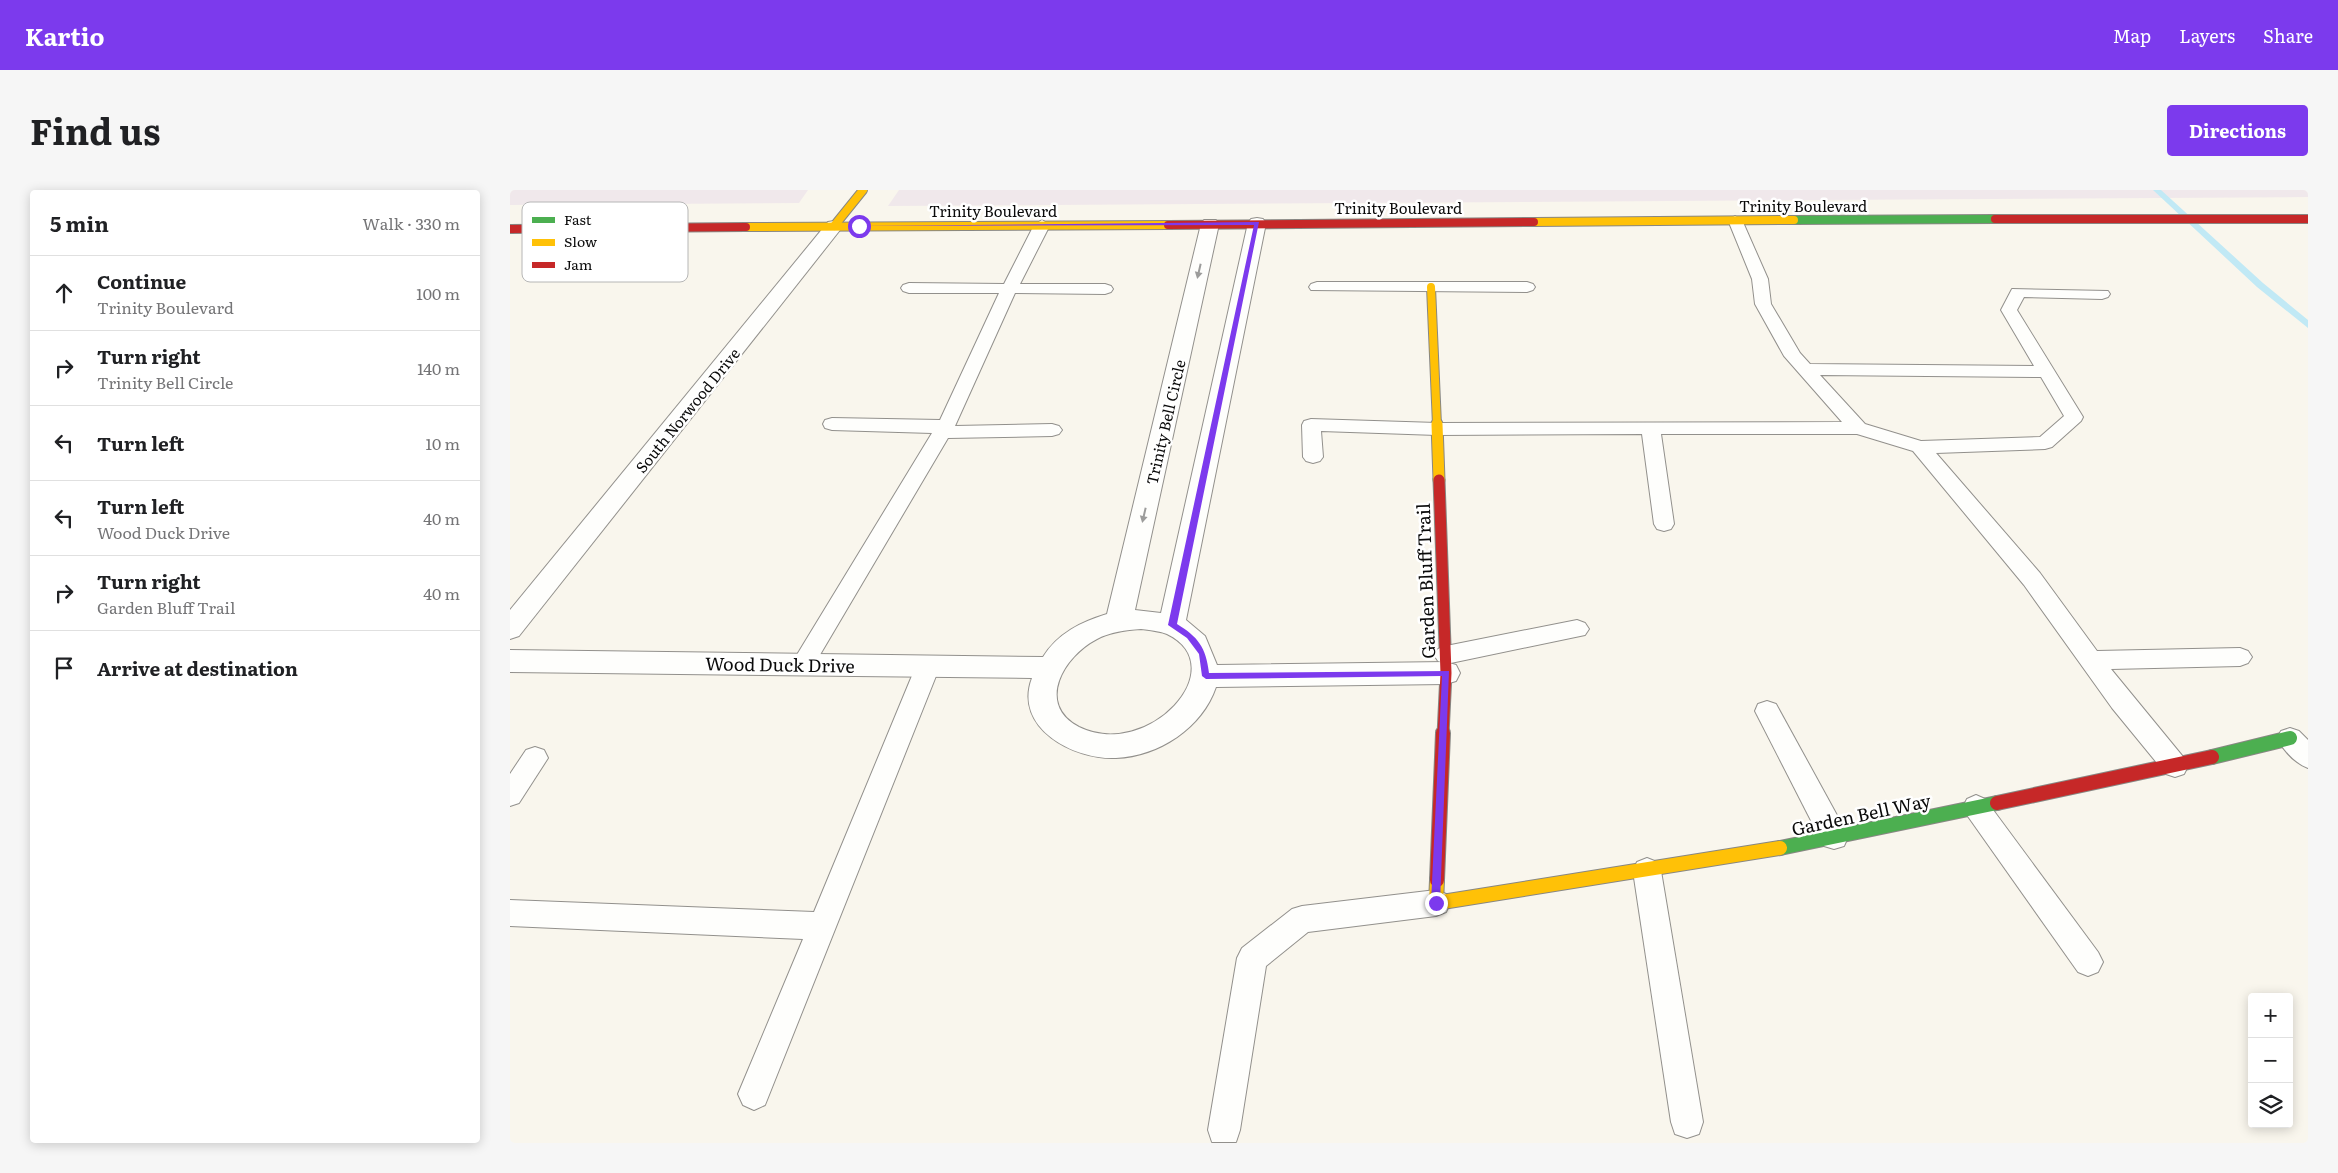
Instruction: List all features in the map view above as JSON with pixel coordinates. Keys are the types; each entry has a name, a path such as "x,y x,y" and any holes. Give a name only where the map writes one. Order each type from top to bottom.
{"main road":[{"name":"South Norwood Drive","path":"834,226 863,190"},
{"name":"Trinity Boulevard","path":"688,227 2308,218"},
{"name":"Garden Bluff Trail","path":"1431,287 1446,664 1436,903"},
{"name":"Garden Bell Way","path":"1436,903 1752,854 2175,766 2290,738"}],"street":[{"path":"1172,625 1257,223"},
{"name":"Trinity Bell Circle","path":"1119,621 1210,224"},
{"name":"South Norwood Drive","path":"510,629 834,226"},
{"path":"1141,619 1172,625 1189,636 1202,654 1206,676 1198,700 1179,721 1151,738 1119,746 1084,743 1058,729 1043,708 1043,682 1056,657 1080,636 1119,621 1141,619"},
{"name":"Wood Duck Drive","path":"510,661 1050,668"},
{"path":"1206,676 1446,664"}],"lane":[{"path":"1736,220 1760,279 1764,304 1793,356 1858,428"},
{"path":"803,664 943,429 1009,289 1042,225"},
{"path":"1317,287 1527,287"},
{"path":"909,288 1106,289"},
{"path":"1313,457 1311,425 1437,429 1858,428 1920,447 2045,443 2074,417 2008,310 2018,292 2102,294"},
{"path":"1805,369 2047,372"},
{"path":"832,424 943,429 1052,430"},
{"path":"1651,429 1664,524"},
{"path":"1920,447 2032,580 2120,701 2175,766"},
{"path":"1446,664 1577,629"},
{"path":"2091,660 2240,657"},
{"path":"754,1094 928,666"},
{"path":"1767,711 1834,837"},
{"path":"2290,738 2308,757"},
{"path":"510,795 535,758"},
{"path":"1976,807 2088,962"},
{"path":"1647,870 1687,1122"},
{"path":"1224,1130 1252,958 1302,918 1436,903"},
{"path":"510,913 822,926"}],"shaded area":[{"path":"510,190 808,190 799,203 522,202 522,205 510,205"},
{"path":"899,190 2308,190 2308,197 888,206"}],"waterway":[{"path":"2157,190 2260,285 2308,325"}],"traffic: fast":[{"path":"1794,220 1995,219"},
{"path":"2212,757 2290,738"},
{"path":"1780,848 1997,803"}],"traffic: slow":[{"path":"834,226 863,190"},
{"path":"1534,222 1794,220"},
{"path":"746,227 1168,225"},
{"path":"1431,287 1439,480"},
{"path":"1437,880 1436,903 1780,848"}],"traffic: jam":[{"path":"1995,219 2308,219"},
{"path":"1168,225 1534,222"},
{"path":"688,227 746,227"},
{"path":"510,229 522,229"},
{"path":"1437,880 1446,673 1439,480"},
{"path":"1997,803 2212,757"}],"route":[{"path":"859,226 1257,223 1172,625 1189,636 1202,654 1206,676 1446,673 1436,903"}]}
